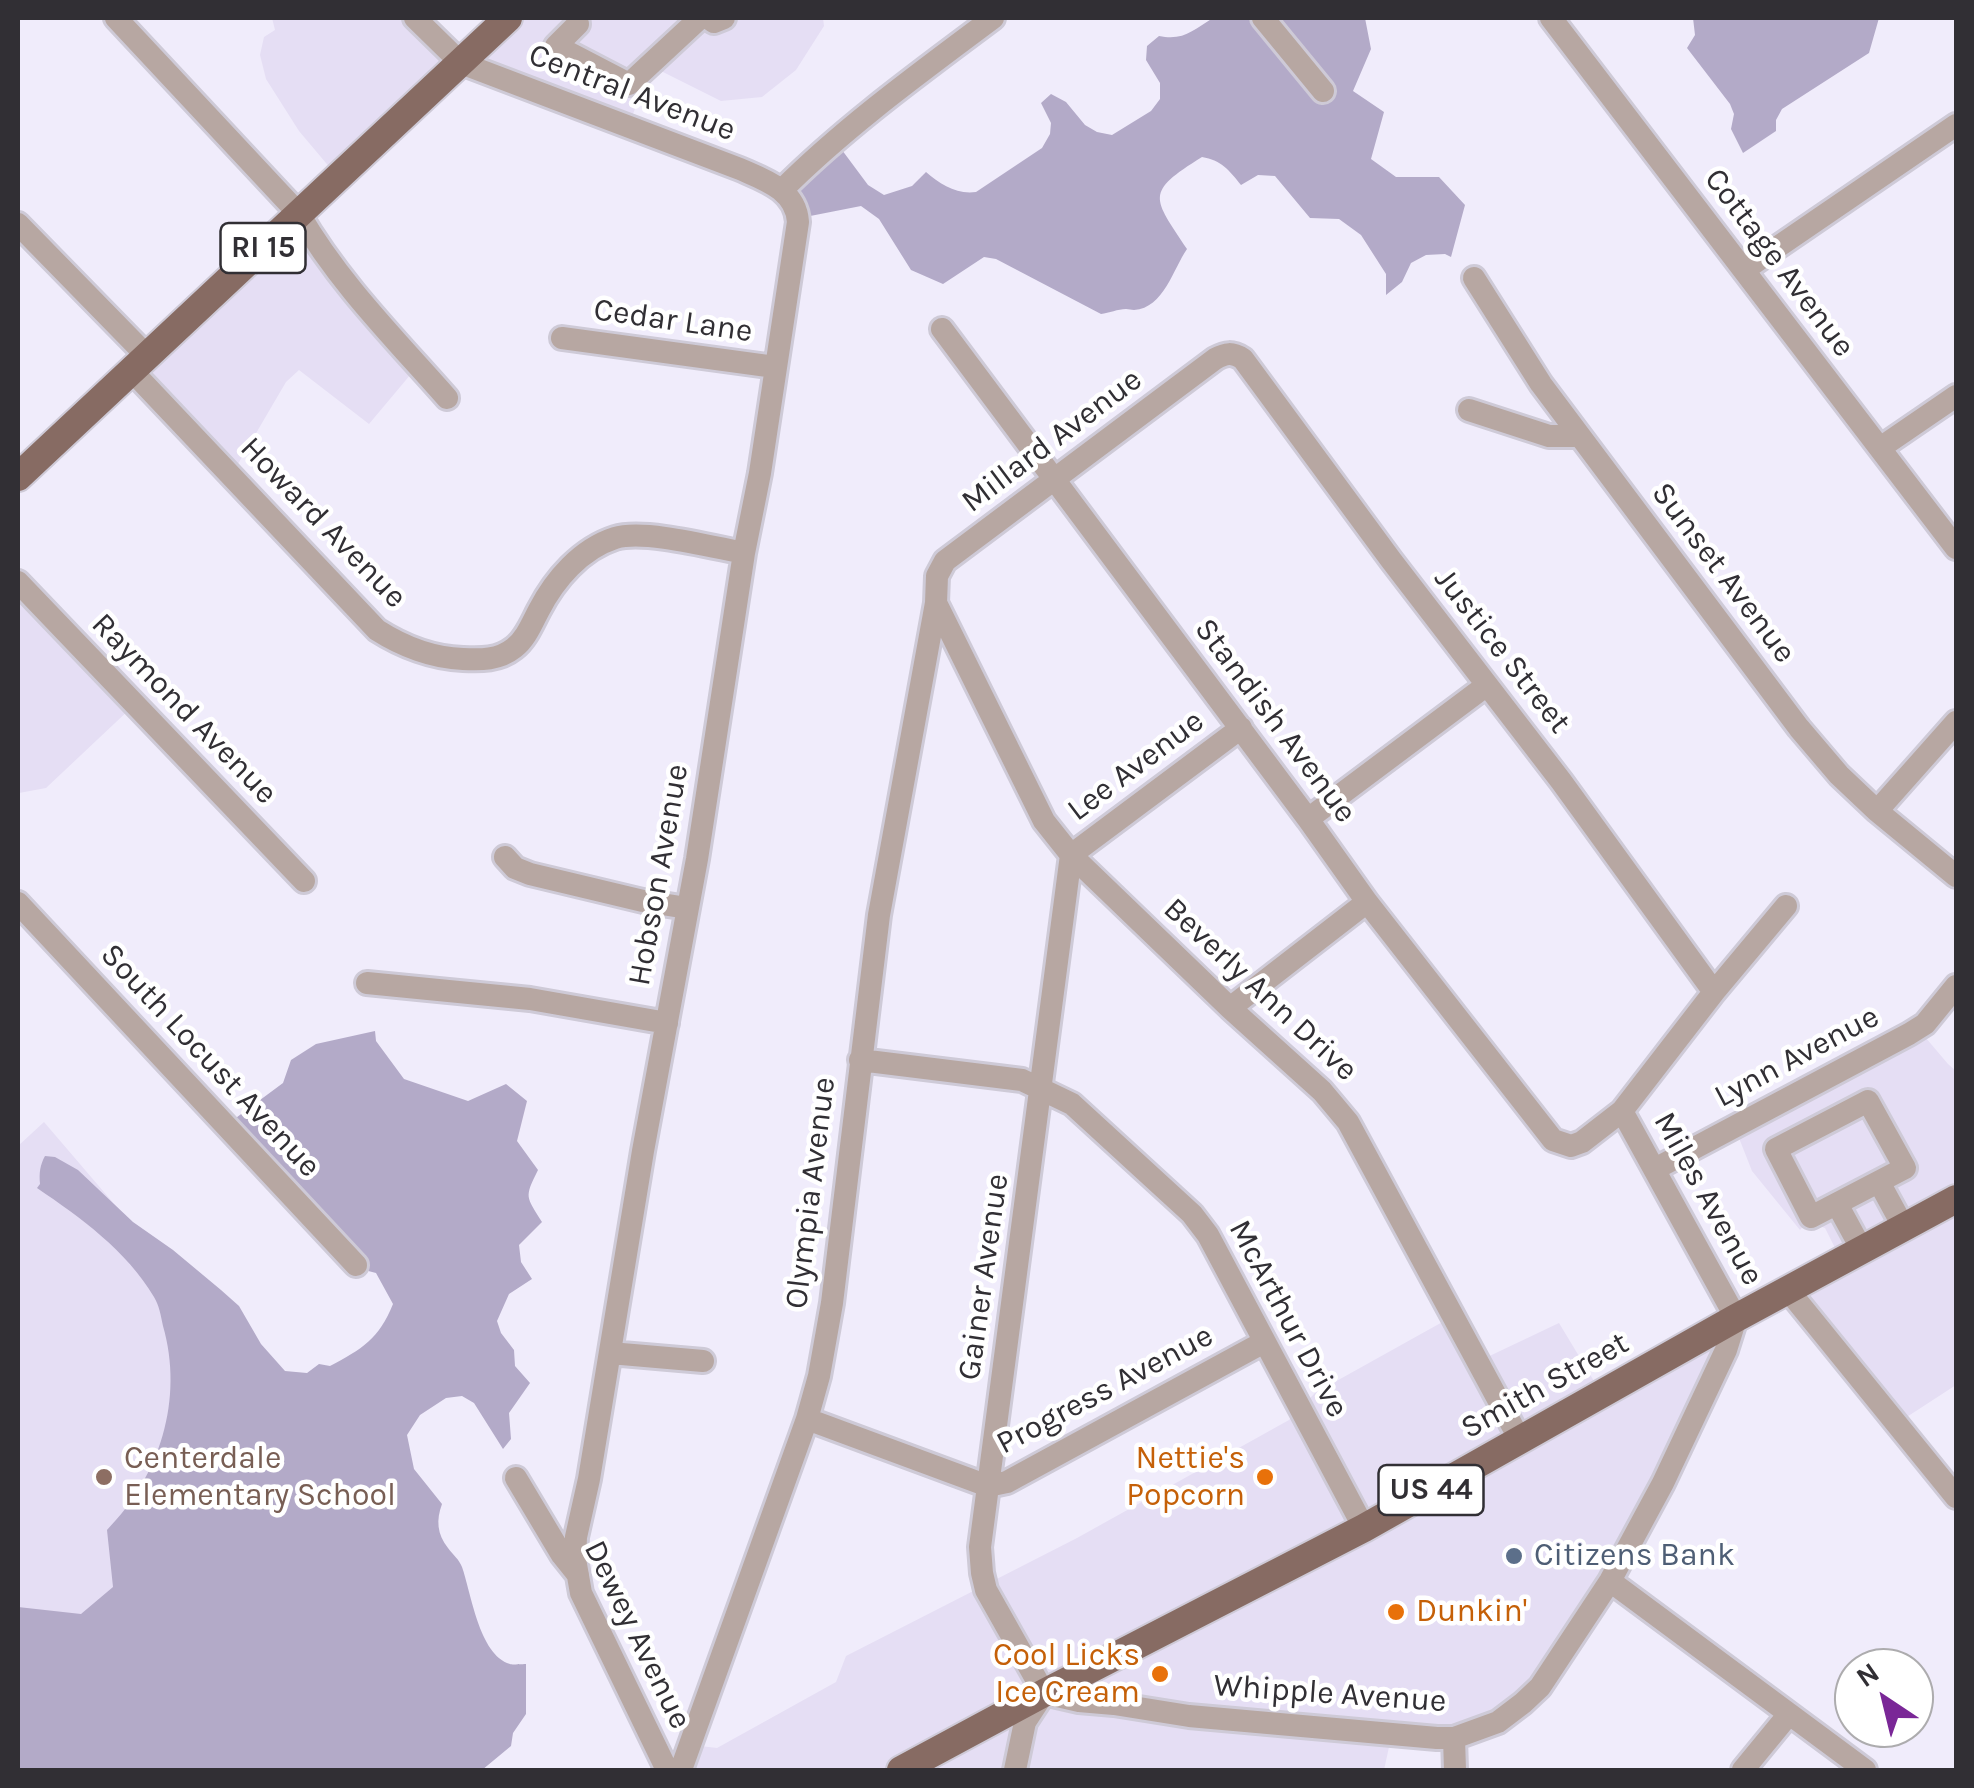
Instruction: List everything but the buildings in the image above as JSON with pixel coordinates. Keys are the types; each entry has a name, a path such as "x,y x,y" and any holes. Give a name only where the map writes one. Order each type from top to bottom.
{"main road":[{"name":"RI 15","path":"18,477 508,18"},
{"name":"Smith Street","path":"901,1770 1364,1528 1956,1199"}],"street":[{"path":"116,18 300,214 368,308 447,398"},
{"name":"Central Avenue","path":"415,18 461,63 740,168 782,190"},
{"path":"578,20 556,46 629,84 700,18"},
{"path":"708,18 714,22 724,18"},
{"path":"782,190 926,68 993,18"},
{"path":"1263,18 1323,91"},
{"name":"Cottage Avenue","path":"1551,18 1956,548"},
{"path":"1744,270 1956,125"},
{"name":"Hobson Avenue","path":"578,1576 576,1536 590,1480 687,908 798,222 797,209 782,190"},
{"name":"Howard Avenue","path":"18,224 377,630 394,642 454,659 492,658 515,648 564,571 616,537 673,540 744,553"},
{"name":"Sunset Avenue","path":"1474,278 1541,384 1800,728 1839,774 1956,876"},
{"name":"Standish Avenue","path":"942,329 1367,902 1544,1130 1553,1140 1571,1146 1622,1111"},
{"name":"Cedar Lane","path":"562,338 774,368"},
{"name":"Millard Avenue","path":"936,603 936,576 945,561 1215,360 1226,353 1235,354"},
{"name":"Justice Street","path":"1235,354 1243,359 1391,560 1561,780 1714,992"},
{"path":"1880,448 1956,396"},
{"path":"1469,410 1549,436 1580,436"},
{"name":"Raymond Avenue","path":"18,582 304,881"},
{"name":"Beverly Ann Drive","path":"936,603 1044,821 1071,855 1322,1091 1348,1122 1520,1440"},
{"name":"Olympia Avenue","path":"676,1770 682,1764 807,1419 818,1376 832,1303 880,914 936,603"},
{"path":"1308,820 1488,686"},
{"path":"1877,810 1956,722"},
{"name":"Lee Avenue","path":"1071,855 1241,728"},
{"name":"Gainer Avenue","path":"1044,1693 986,1590 980,1547 1071,855"},
{"path":"504,857 515,868 530,874 687,908"},
{"path":"1230,1008 1367,902"},
{"name":"South Locust Avenue","path":"18,903 356,1264"},
{"path":"1622,1111 1786,906"},
{"path":"367,983 530,999 667,1023"},
{"name":"Lynn Avenue","path":"1655,1169 1926,1024 1956,986"},
{"name":"McArthur Drive","path":"860,1060 1022,1080 1072,1104 1201,1225 1364,1528"},
{"path":"1868,1101 1905,1168 1880,1182 1810,1217 1776,1149 1868,1101"},
{"name":"Miles Avenue","path":"1622,1111 1736,1318"},
{"path":"1880,1182 1904,1228"},
{"path":"1836,1204 1862,1250"},
{"path":"1788,1290 1956,1496"},
{"name":"Whipple Avenue","path":"1044,1693 1189,1716 1454,1738 1498,1722 1523,1704 1552,1672 1610,1580 1663,1483 1726,1350 1736,1318"},
{"name":"Progress Avenue","path":"807,1419 988,1486 1008,1482 1264,1342"},
{"path":"610,1353 703,1361"},
{"name":"Dewey Avenue","path":"516,1478 578,1576 581,1593 667,1770"},
{"path":"1610,1580 1865,1770"},
{"path":"1014,1770 1024,1722 1044,1693"},
{"path":"1744,1770 1789,1714"},
{"path":"1454,1738 1456,1770"}],"shaded area":[{"path":"272,18 415,18 478,61 523,18 823,18 824,26 796,70 762,97 721,101 657,69 646,80 628,127 466,70 342,182 299,131 266,79 260,55 264,37 275,30"},
{"path":"1213,18 1365,18 1371,49 1353,91 1384,112 1371,159 1396,177 1439,177 1465,205 1451,257 1426,255 1411,263 1402,282 1386,295 1386,274 1361,235 1339,219 1310,218 1275,176 1258,175 1241,185 1224,166 1202,157 1170,179 1160,197 1167,218 1187,249 1166,286 1144,308 1101,314 996,259 984,257 943,284 911,270 879,219 861,206 800,218 788,197 839,146 868,185 884,195 912,186 926,172 949,188 976,192 1042,148 1051,123 1041,103 1051,94 1066,102 1085,125 1112,135 1151,111 1160,99 1160,83 1146,60 1147,46 1159,36 1182,36"},
{"path":"1693,18 1879,18 1869,53 1782,109 1776,131 1743,153 1731,129 1734,114 1730,104 1687,48 1695,35"},
{"path":"299,227 416,368 369,424 299,370 286,382 228,481 138,381"},
{"path":"18,583 132,707 46,788 19,793"},
{"path":"375,1031 376,1041 404,1079 468,1101 506,1084 527,1101 517,1141 538,1170 529,1197 542,1222 519,1245 521,1262 532,1279 509,1294 497,1321 514,1350 515,1366 530,1383 509,1413 511,1439 503,1449 474,1403 462,1396 446,1398 420,1415 407,1435 414,1469 442,1504 440,1532 462,1567 484,1636 499,1658 511,1664 526,1664 526,1714 513,1733 511,1746 482,1770 18,1770 18,1607 81,1614 113,1587 107,1530 141,1486 154,1461 163,1435 171,1381 169,1354 154,1297 116,1250 37,1188 43,1159 55,1157 78,1170 133,1222 221,1290 239,1306 261,1344 285,1371 307,1373 319,1364 330,1366 368,1342 393,1304 376,1273 349,1266 225,1126 283,1083 291,1060 316,1044"},
{"path":"1920,1031 1956,1071 1956,1385 1896,1424 1791,1298 1843,1264 1825,1228 1807,1222 1800,1230 1752,1171 1737,1133"},
{"name":"Centerdale Elementary School","path":"44,1122 252,1365 130,1588 18,1681 18,1146"},
{"path":"1455,1315 1479,1361 1559,1323 1600,1391 1728,1328 1560,1673 1462,1745 1389,1747 1384,1770 681,1770 692,1745 717,1748 836,1682 846,1656 1077,1538 1289,1420 1315,1393"}],"place":[{"name":"Centerdale Elementary School","path":"104,1477"},
{"name":"Nettie's Popcorn","path":"1265,1477"},
{"name":"Citizens Bank","path":"1514,1556"},
{"name":"Dunkin'","path":"1396,1612"},
{"name":"Cool Licks Ice Cream","path":"1160,1674"}]}
